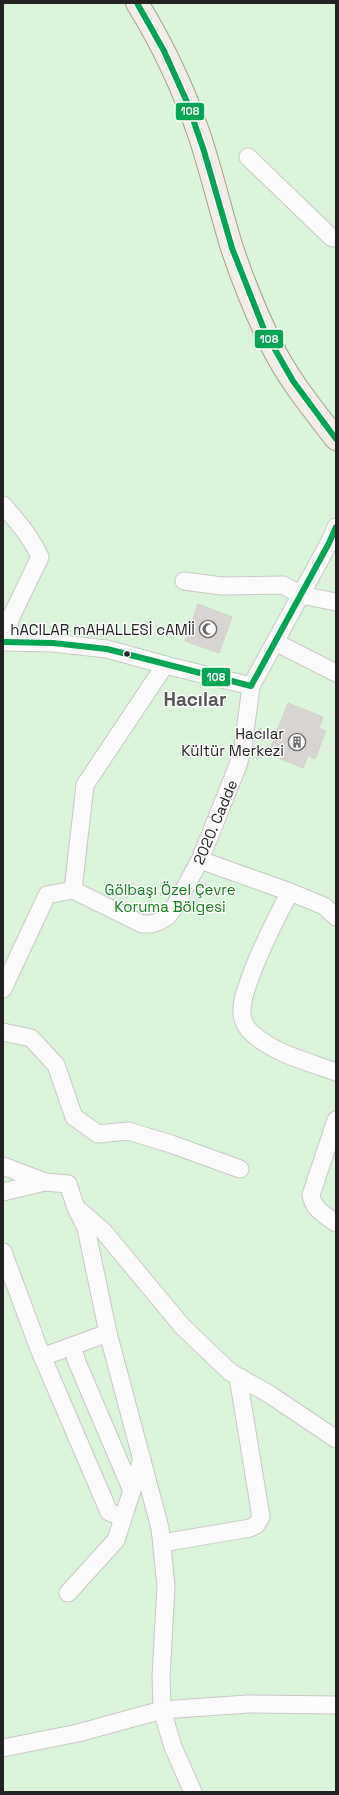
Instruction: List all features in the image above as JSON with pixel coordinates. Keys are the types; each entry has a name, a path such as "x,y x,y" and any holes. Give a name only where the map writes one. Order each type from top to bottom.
{"main road":[{"path":"137,3 168,59 189,109 210,170 235,256 248,292 271,344 292,381 336,439"}],"street":[{"path":"248,157 332,238 336,238"},
{"path":"3,505 20,524 35,545 40,557 6,618 5,642 53,643 107,649 251,686"},
{"name":"2020. Cadde","path":"73,890 142,924 151,924 168,916 200,860 238,765 243,748 251,686 336,528"},
{"path":"184,581 222,586 283,585 301,595 336,602"},
{"path":"275,642 336,673"},
{"path":"3,989 47,895 73,890 85,785 165,665"},
{"path":"200,860 290,892 324,906 336,918"},
{"path":"290,892 260,950 242,1000 242,1015 244,1024 262,1042 282,1052 336,1072"},
{"path":"3,1032 31,1038 56,1065 74,1117 98,1134 128,1131 240,1169"},
{"path":"336,1120 311,1195 314,1205 336,1222"},
{"path":"3,1166 44,1182 68,1184 76,1208 86,1228 108,1333 160,1528 166,1586 161,1677 162,1710 173,1747 193,1792"},
{"path":"3,1192 44,1182"},
{"path":"76,1208 104,1232 182,1326 230,1372 269,1394 336,1439"},
{"path":"3,1252 42,1357 109,1512 123,1517"},
{"path":"42,1357 108,1333"},
{"path":"72,1347 132,1491"},
{"path":"162,1543 250,1528 259,1521 261,1517 239,1383 241,1378"},
{"path":"68,1593 116,1540 142,1458"},
{"path":"3,1748 78,1733 162,1710 248,1704 336,1705"}],"green space":[{"name":"Gölbaşı Özel Çevre Koruma Bölgesi","path":"3,3 336,3 336,1792 3,1792"}],"building":[{"name":"hACILAR mAHALLESİ cAMİİ","path":"198,604 232,617 219,653 185,641"},
{"name":"Hacılar Kültür Merkezi","path":"288,703 323,717 319,728 326,731 315,759 308,756 303,768 268,754"}],"transit line":[{"name":"108","path":"137,3 164,51 187,102 204,151 232,248 265,332 293,381 336,439"},
{"name":"108","path":"3,642 53,643 107,649 251,686 329,543 336,527"}],"place":[{"name":"hACILAR mAHALLESİ cAMİİ","path":"208,629"},
{"name":"Hacılar Kültür Merkezi","path":"297,742"}],"district":[{"name":"Hacılar","path":"195,699"}]}
